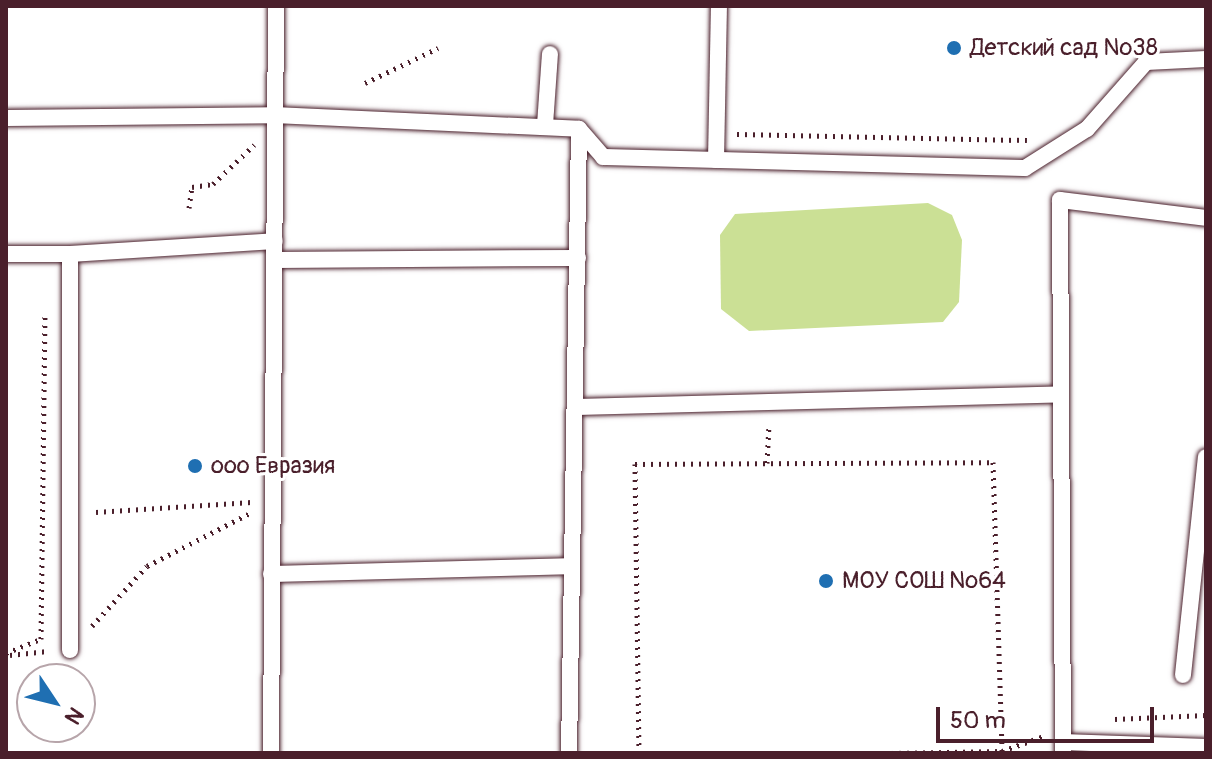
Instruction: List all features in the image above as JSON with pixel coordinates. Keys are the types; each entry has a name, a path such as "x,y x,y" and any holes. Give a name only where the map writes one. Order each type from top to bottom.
{"lane":[{"path":"271,753 276,6"},
{"path":"716,160 719,6"},
{"path":"545,125 550,54"},
{"path":"6,118 545,125 579,129 603,157 1025,168 1069,140 1146,62 1206,59"},
{"path":"569,753 569,566 579,129"},
{"path":"1206,218 1060,200 1058,394 1063,748 1206,747"},
{"path":"6,254 70,254 275,241"},
{"path":"70,254 70,650"},
{"path":"275,260 578,258"},
{"path":"575,407 770,407 1058,394"},
{"path":"1183,675 1206,457"},
{"path":"271,574 569,566"}],"path":[{"path":"365,83 438,48"},
{"path":"189,208 192,187 213,184 274,121"},
{"path":"716,134 1069,140"},
{"path":"6,654 41,639 45,300"},
{"path":"767,463 770,407"},
{"path":"639,753 635,464 767,463 993,462 1002,751"},
{"path":"6,654 70,650 147,566 273,501"},
{"path":"96,512 273,501"}],"green space":[{"path":"928,203 952,215 962,240 959,302 943,322 749,331 721,309 720,235 735,214"}],"place":[{"name":"Детский сад №38","path":"954,48"},
{"name":"ооо Евразия","path":"195,466"},
{"name":"МОУ СОШ №64","path":"826,581"}]}
